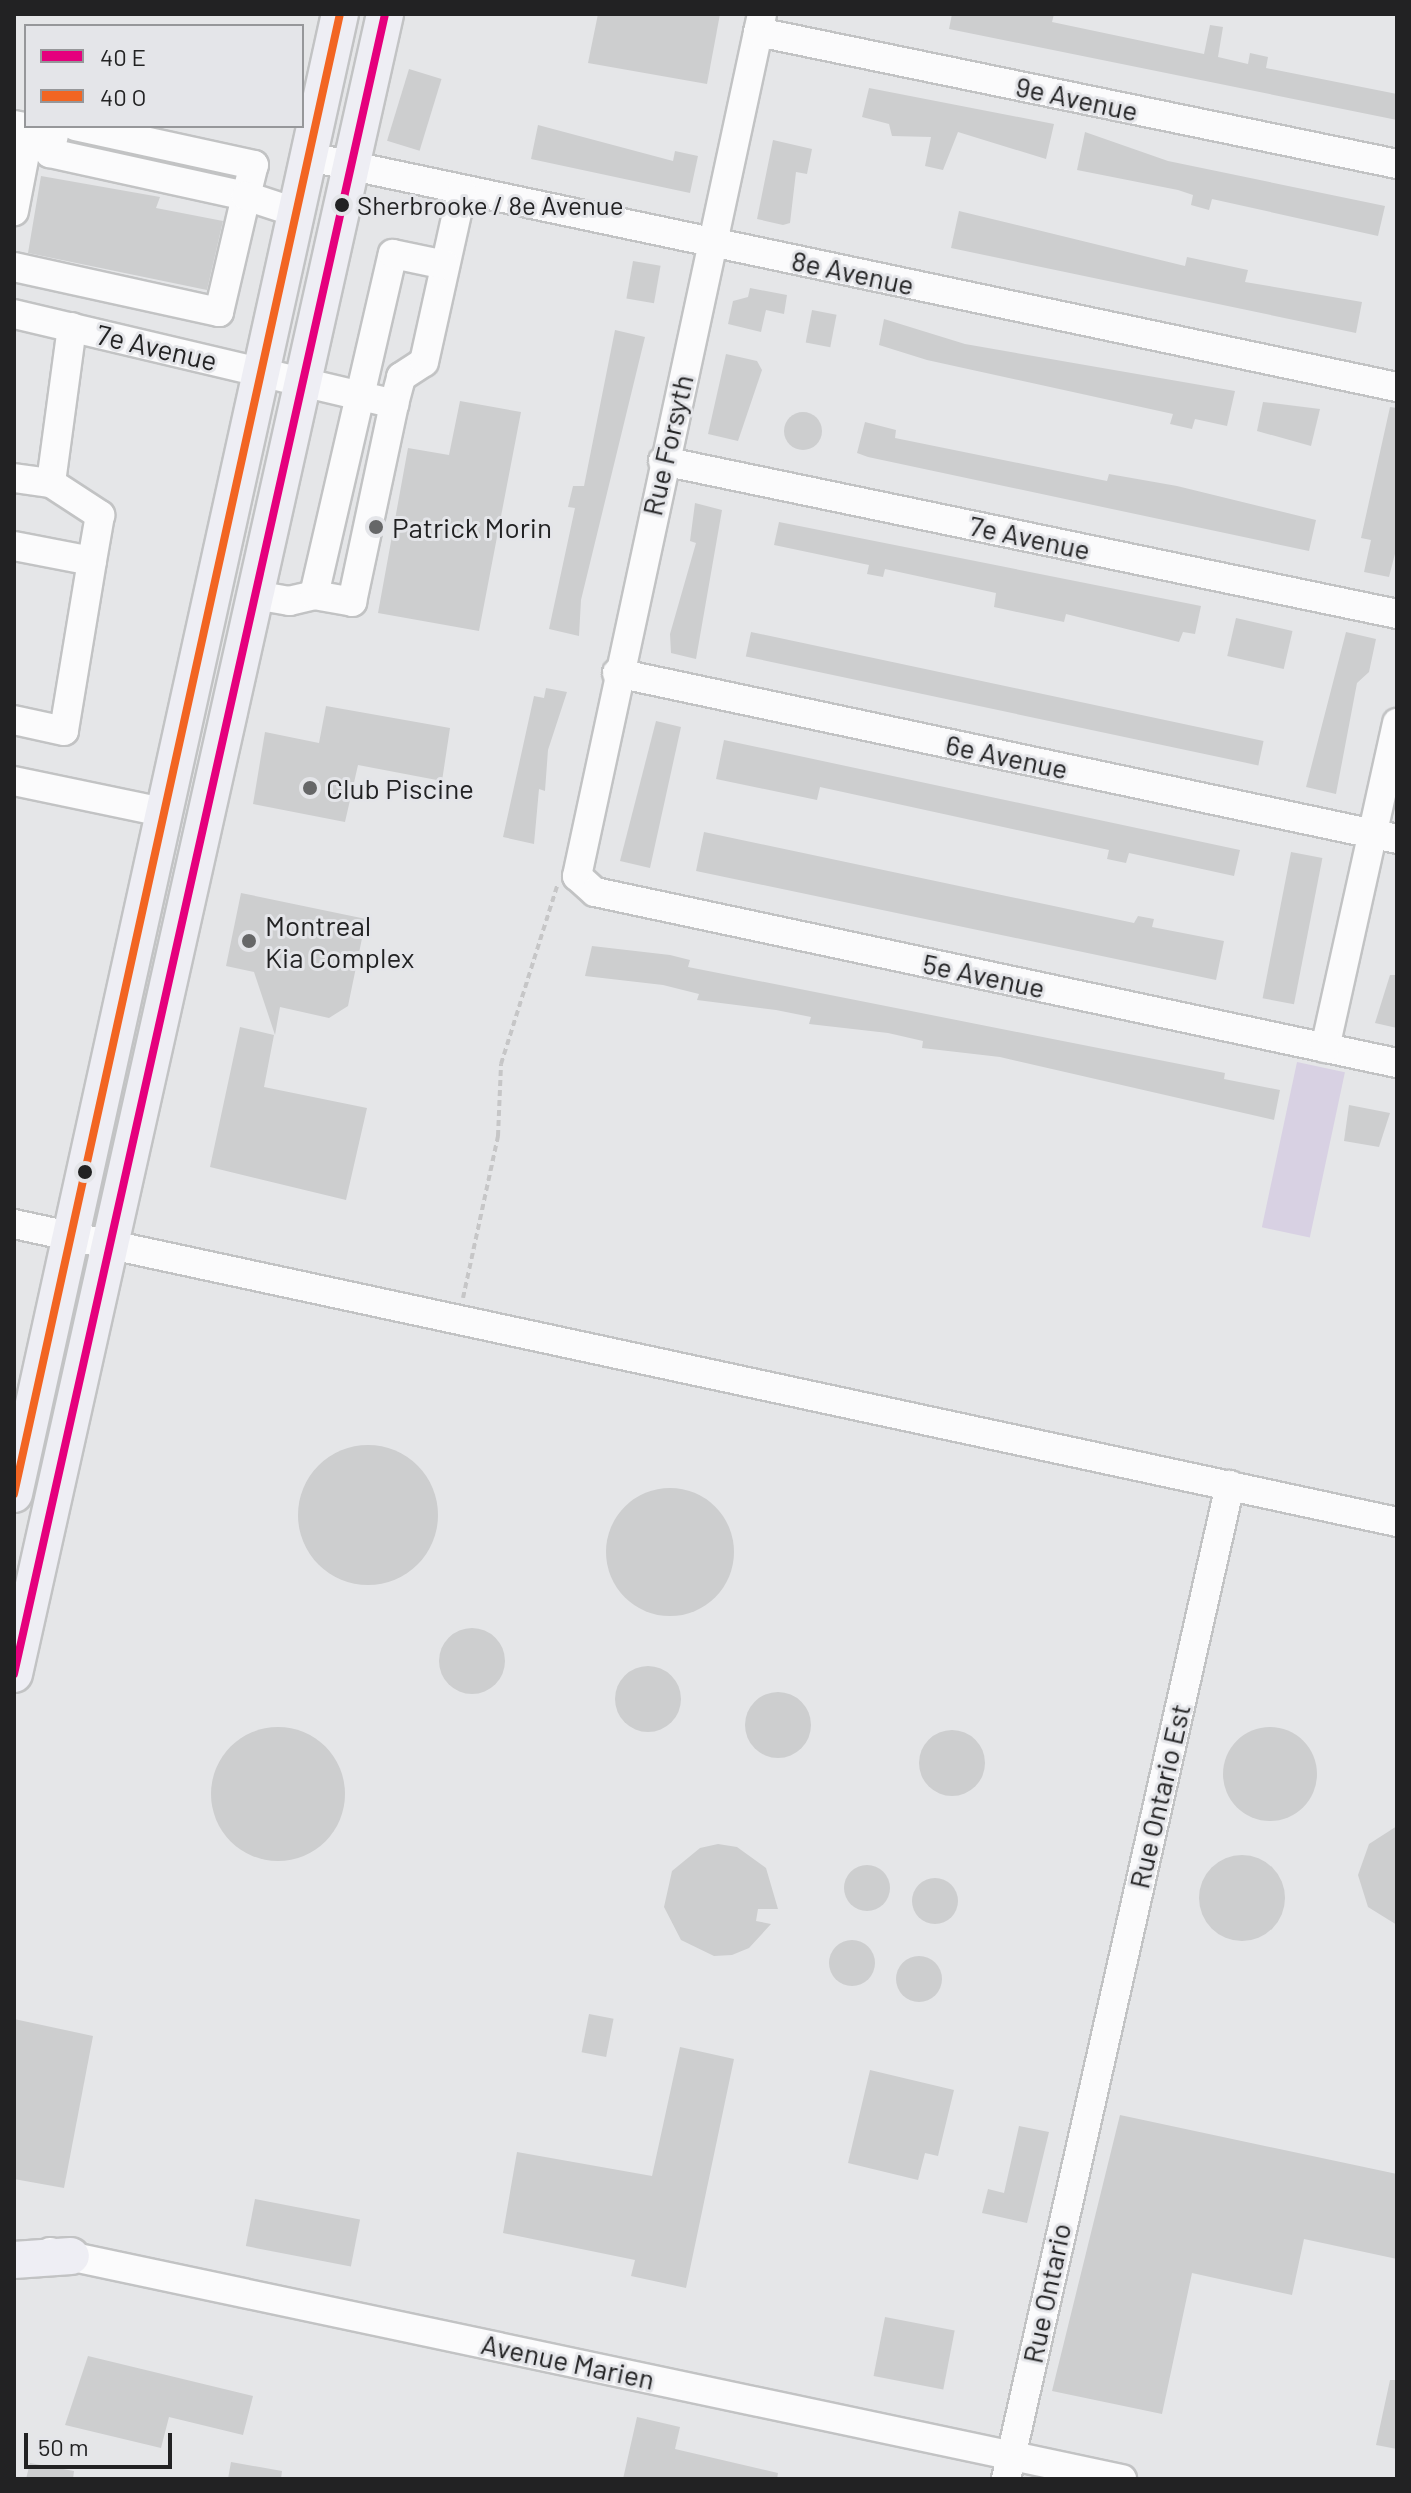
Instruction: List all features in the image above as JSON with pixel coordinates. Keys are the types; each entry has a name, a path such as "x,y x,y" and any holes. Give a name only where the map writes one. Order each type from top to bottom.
{"main road":[{"path":"14,1494 167,813 340,14"},
{"path":"14,1674 109,1244 208,820 299,382 385,14"},
{"path":"236,498 274,501"},
{"path":"216,586 255,595"},
{"path":"167,813 208,820"},
{"path":"14,2260 71,2256"}],"street":[{"name":"9e Avenue","path":"760,23 1397,164"},
{"name":"Rue Forsyth","path":"570,878 760,23"},
{"path":"14,267 219,312 254,165 84,128"},
{"path":"14,211 37,133 298,213"},
{"name":"8e Avenue","path":"310,157 1397,387"},
{"path":"255,595 289,601 314,595 352,602 401,377 424,362 462,191"},
{"path":"314,595 393,254 445,265"},
{"path":"144,342 154,298"},
{"name":"7e Avenue","path":"14,314 144,342 263,374 394,404"},
{"path":"51,483 72,327"},
{"name":"7e Avenue","path":"663,461 1397,614"},
{"path":"14,478 51,483 100,515 64,731 14,720"},
{"path":"14,546 92,561"},
{"name":"6e Avenue","path":"617,673 1385,836"},
{"path":"1325,1048 1385,836 1397,723"},
{"path":"14,781 167,813"},
{"name":"5e Avenue","path":"570,878 595,892 1397,1063"},
{"path":"14,1224 1397,1522"},
{"name":"Rue Ontario Est","path":"1087,2107 1230,1485"},
{"name":"Rue Ontario","path":"1008,2467 1087,2107"},
{"name":"Avenue Marien","path":"14,2245 1008,2467 1122,2479"}],"path":[{"path":"462,1299 498,1136 501,1064 530,989 550,892 570,878"}],"shaded area":[{"path":"1297,1062 1345,1072 1310,1237 1262,1227"}],"building":[{"path":"598,14 720,14 707,84 588,63"},
{"path":"952,14 1054,14 1052,22 1204,54 1210,25 1223,27 1218,57 1248,64 1250,53 1268,57 1266,68 1397,94 1397,120 949,29"},
{"path":"409,69 442,79 420,151 387,141"},
{"path":"869,88 1054,124 1046,159 958,132 943,170 925,166 931,137 892,136 889,124 862,117"},
{"path":"538,125 673,161 675,151 698,156 690,193 531,159"},
{"path":"1085,132 1168,161 1385,206 1378,236 1212,199 1209,210 1191,205 1193,195 1178,190 1077,170"},
{"path":"773,140 812,149 807,174 796,172 790,223 783,225 757,219"},
{"path":"41,176 160,197 156,208 223,221 207,290 28,253"},
{"path":"959,211 1185,266 1187,257 1248,270 1245,282 1362,302 1356,333 951,248"},
{"path":"633,261 661,266 654,303 626,298"},
{"path":"750,288 787,295 784,314 766,310 761,332 728,324 733,301 748,297"},
{"path":"812,310 837,315 830,347 806,342"},
{"path":"884,319 965,344 1235,391 1227,426 1195,419 1192,429 1170,424 1173,414 927,360 879,345"},
{"path":"615,330 645,337 581,600 579,636 549,629 575,508 568,507 573,486 584,486"},
{"path":"726,354 757,361 762,370 738,441 708,434"},
{"path":"460,401 521,412 479,631 378,613 408,448 449,455"},
{"path":"1263,402 1320,409 1311,446 1257,431"},
{"path":"1390,407 1397,408 1397,546 1389,577 1364,572 1371,540 1361,538"},
{"path":"803,412 816,418 822,431 816,444 803,450 790,444 784,431 790,418"},
{"path":"865,422 896,430 895,438 1107,481 1109,474 1177,486 1316,520 1309,551 868,457 857,453"},
{"path":"695,503 722,510 696,659 671,653 670,634 696,543 690,541"},
{"path":"779,522 1201,606 1195,634 1183,632 1179,642 1066,614 1064,622 994,607 996,593 885,569 883,577 867,574 869,565 774,545"},
{"path":"1236,618 1293,631 1284,669 1227,656"},
{"path":"751,632 1264,741 1258,765 746,656"},
{"path":"1346,632 1376,639 1369,672 1357,683 1336,794 1306,787"},
{"path":"546,688 567,692 548,750 545,791 539,789 534,844 503,837 534,696 544,698"},
{"path":"326,706 450,728 442,781 358,765 345,822 253,804 265,732 319,743"},
{"path":"656,721 681,727 650,868 620,861"},
{"path":"724,740 1240,850 1234,876 1129,853 1126,863 1107,859 1109,850 820,787 817,800 716,779"},
{"path":"704,832 1134,923 1138,916 1154,919 1152,927 1224,941 1216,980 696,871"},
{"path":"1291,852 1322,858 1294,1004 1263,998"},
{"path":"241,893 366,919 348,1006 329,1018 280,1007 275,1035 254,972 226,966"},
{"path":"592,946 670,955 690,960 688,967 1225,1073 1224,1079 1280,1090 1274,1120 1000,1057 922,1048 923,1041 888,1033 809,1024 811,1017 697,1000 699,994 663,985 585,976"},
{"path":"1390,975 1397,975 1397,1028 1375,1023"},
{"path":"240,1027 274,1035 264,1087 367,1108 346,1200 210,1167"},
{"path":"1349,1105 1390,1113 1379,1147 1344,1141"},
{"path":"368,1445 395,1451 417,1466 432,1488 438,1515 432,1542 417,1564 395,1579 368,1585 341,1579 319,1564 304,1542 298,1515 304,1488 319,1466 341,1451"},
{"path":"670,1488 695,1493 716,1506 729,1527 734,1552 729,1577 716,1598 695,1611 670,1616 645,1611 624,1598 611,1577 606,1552 611,1527 624,1506 645,1493"},
{"path":"465,1628 479,1628 491,1633 500,1642 505,1661 503,1674 496,1685 479,1694 465,1694 453,1689 444,1680 439,1668 439,1654 444,1642 453,1633"},
{"path":"641,1666 655,1666 667,1671 676,1680 681,1699 679,1712 672,1723 655,1732 641,1732 629,1727 620,1718 615,1706 615,1692 620,1680 629,1671"},
{"path":"771,1692 785,1692 797,1697 806,1706 811,1725 809,1738 802,1749 785,1758 771,1758 759,1753 750,1744 745,1732 745,1718 750,1706 759,1697"},
{"path":"278,1727 304,1732 325,1747 340,1768 345,1794 340,1820 325,1841 304,1856 278,1861 252,1856 231,1841 216,1820 211,1794 216,1768 231,1747 252,1732"},
{"path":"1270,1727 1288,1731 1303,1741 1313,1756 1317,1774 1313,1792 1303,1807 1288,1817 1270,1821 1252,1817 1237,1807 1227,1792 1223,1774 1227,1756 1237,1741 1252,1731"},
{"path":"945,1730 959,1730 971,1735 980,1744 985,1763 983,1776 976,1787 959,1796 945,1796 933,1791 924,1782 919,1770 919,1756 924,1744 933,1735"},
{"path":"1397,1826 1397,1925 1368,1907 1358,1875 1369,1844"},
{"path":"718,1844 737,1847 766,1868 778,1909 758,1909 756,1921 771,1924 749,1948 732,1955 714,1956 681,1940 664,1907 672,1871 700,1848"},
{"path":"1242,1855 1266,1862 1278,1874 1285,1898 1278,1922 1266,1934 1242,1941 1218,1934 1206,1922 1199,1898 1206,1874 1218,1862"},
{"path":"867,1865 883,1872 890,1888 883,1904 867,1911 851,1904 844,1888 851,1872"},
{"path":"935,1878 951,1885 958,1901 951,1917 935,1924 919,1917 912,1901 919,1885"},
{"path":"852,1940 868,1947 875,1963 868,1979 852,1986 836,1979 829,1963 836,1947"},
{"path":"919,1956 935,1963 942,1979 935,1995 919,2002 903,1995 896,1979 903,1963"},
{"path":"589,2014 614,2019 606,2057 582,2052"},
{"path":"14,2019 93,2036 64,2188 14,2179"},
{"path":"680,2047 734,2059 686,2288 631,2276 635,2260 503,2233 517,2152 652,2176"},
{"path":"870,2070 954,2090 938,2156 925,2153 918,2180 848,2163"},
{"path":"1120,2115 1397,2174 1397,2259 1304,2239 1292,2295 1192,2273 1162,2414 1052,2391"},
{"path":"1019,2126 1049,2132 1027,2223 982,2213 988,2189 1004,2193"},
{"path":"255,2199 360,2219 351,2267 246,2246"},
{"path":"885,2317 955,2331 943,2389 874,2376"},
{"path":"88,2356 253,2396 243,2435 169,2417 161,2448 65,2425"},
{"path":"1390,2380 1397,2380 1397,2449 1376,2445"},
{"path":"637,2417 680,2427 675,2449 778,2473 777,2479 623,2479"},
{"path":"231,2462 282,2471 281,2479 228,2479"},
{"path":"30,2463 74,2471 73,2479 26,2479"}],"transit line":[{"path":"14,1494 340,14"},
{"path":"14,1674 385,14"}],"place":[{"name":"Sherbrooke / 8e Avenue","path":"342,205"},
{"name":"Patrick Morin","path":"376,527"},
{"name":"Club Piscine","path":"310,788"},
{"name":"Montreal Kia Complex","path":"249,941"}]}
